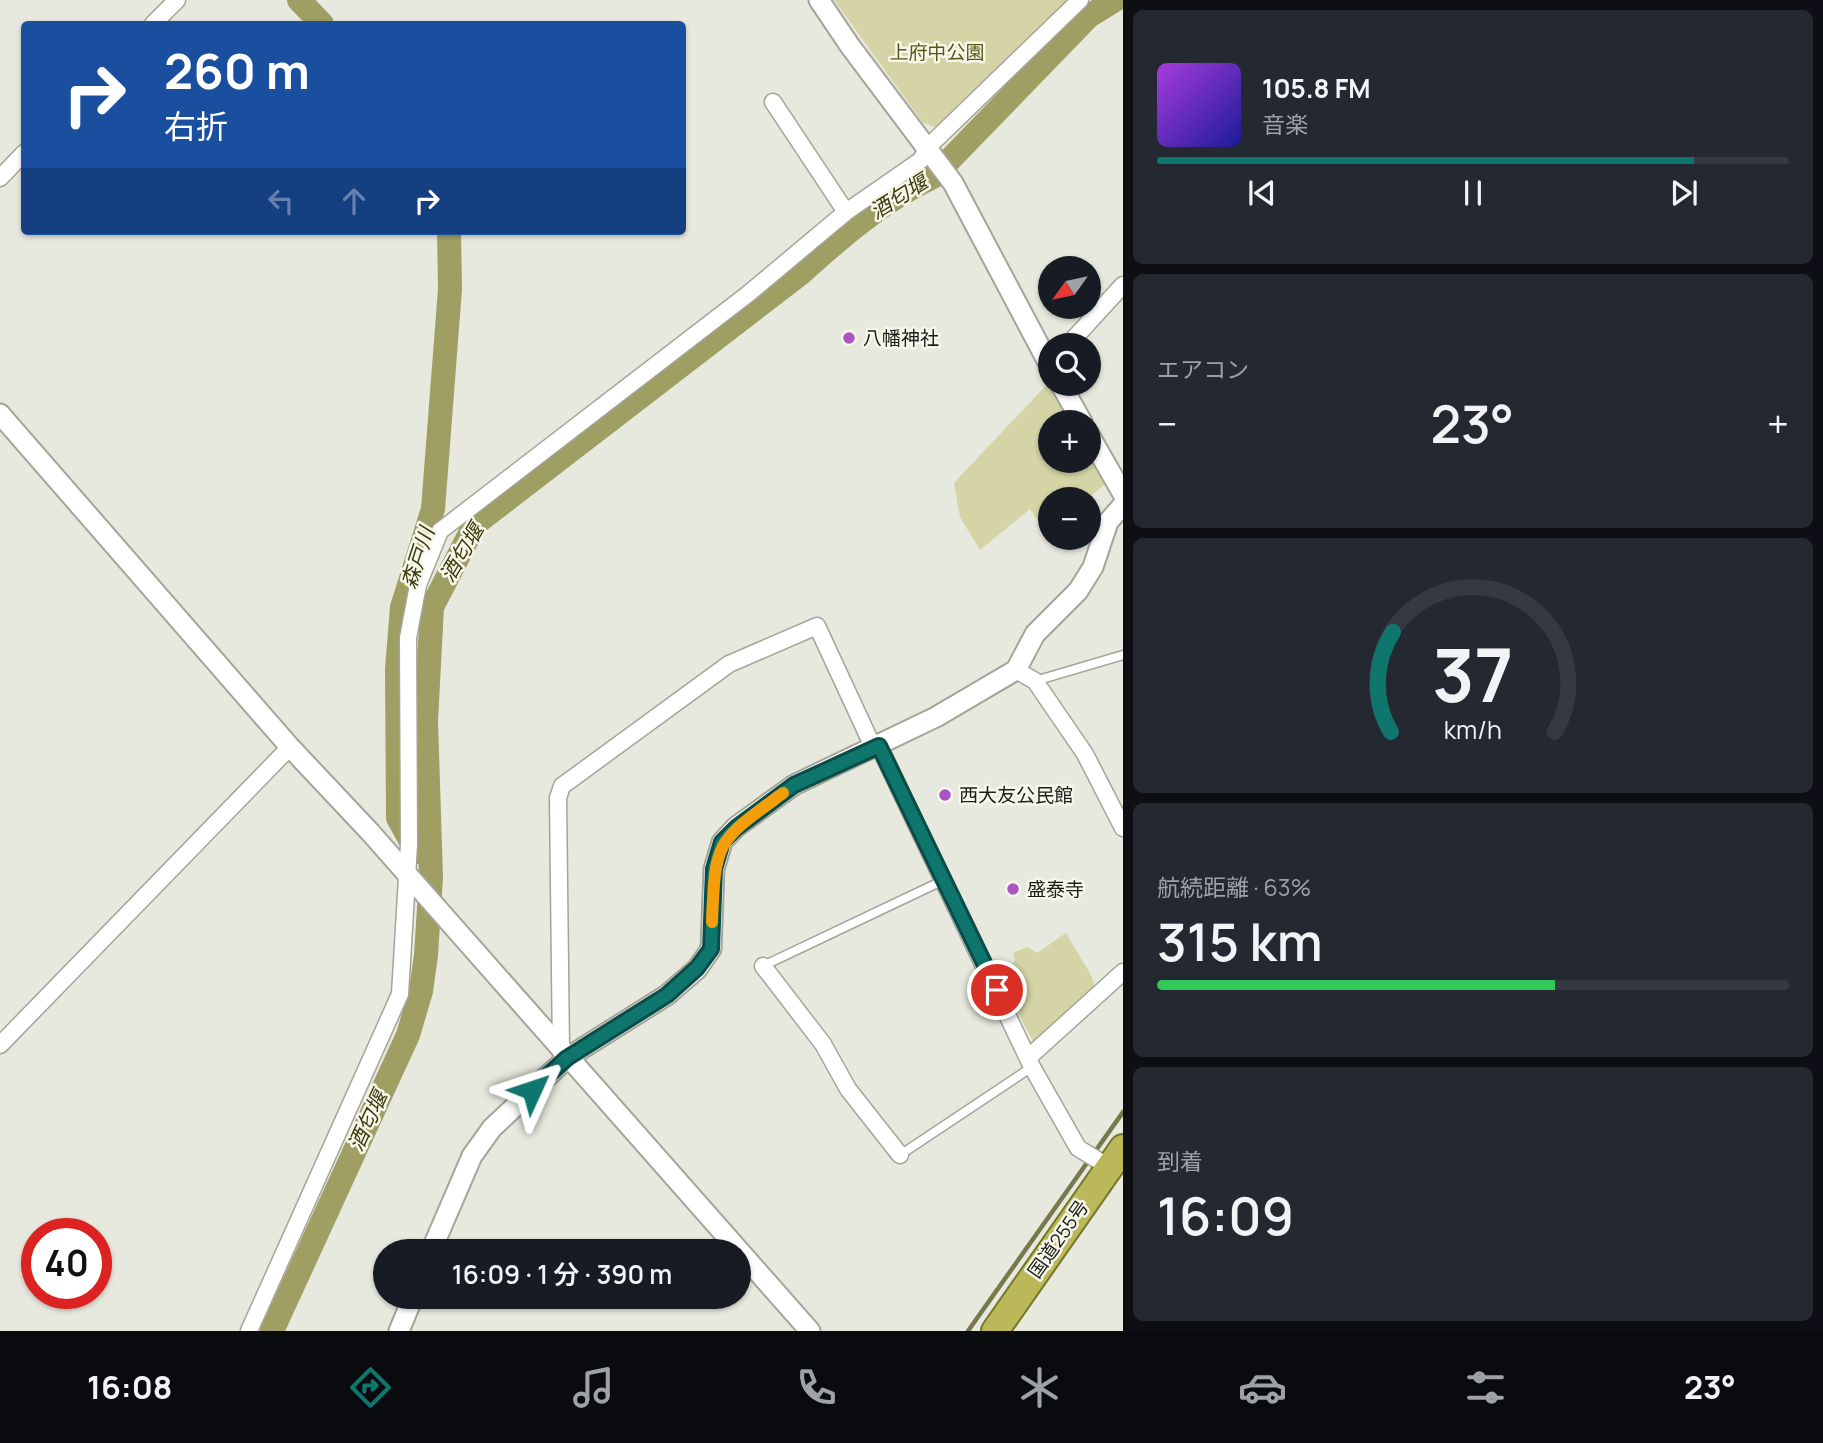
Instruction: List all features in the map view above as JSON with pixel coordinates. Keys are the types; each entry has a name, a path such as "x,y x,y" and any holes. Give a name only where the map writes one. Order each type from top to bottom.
{"highway":[{"name":"国道255号","path":"995,1331 1116,1158"}],"street":[{"path":"156,21 177,0"},
{"path":"819,0 953,183 1038,342"},
{"path":"249,1331 400,994 405,873 409,844 408,638 418,585 440,531 748,294 846,212 921,160 927,148 1080,0"},
{"path":"773,102 846,212"},
{"path":"0,178 21,156"},
{"path":"1079,333 1123,285"},
{"path":"0,414 290,747 449,922 810,1331"},
{"path":"1101,456 1123,494"},
{"path":"436,1239 457,1187 480,1142 514,1105 564,1055 667,995 704,959 711,949 714,869 722,842 736,828 794,785 876,747 1016,670 1035,634 1078,591 1093,567 1108,522 1123,505"},
{"path":"564,1055 558,798 562,786 729,664 817,626 944,880 1030,1062 1078,1148 1116,1158"},
{"path":"1016,670 1035,681 1085,754 1123,828"},
{"path":"0,1045 290,747"},
{"path":"762,966 823,1044 848,1089 900,1155"},
{"path":"1030,1062 1123,972"},
{"path":"400,1331 408,1309"}],"lane":[{"path":"1035,681 1123,654"},
{"path":"762,966 944,880"},
{"path":"900,1155 1030,1062"}],"green space":[{"name":"上府中公園","path":"834,0 1068,0 935,127 923,123"},
{"path":"1038,394 1038,396 1059,396 1068,410 1038,410 1038,473 1101,473 1101,467 1109,481 1101,488 1038,487 1038,520 1030,509 980,550 960,517 954,483"},
{"path":"1066,933 1090,973 1097,991 1035,1045 998,975 1015,961 1013,953 1027,947 1037,953"}],"waterway":[{"name":"森戸川","path":"299,0 319,21"},
{"name":"酒匂堰","path":"272,1331 408,1035 421,991 431,877 426,721 432,607 475,524 800,274 863,221 896,197 933,177 1089,16 1115,0"},
{"name":"森戸川","path":"417,852 398,818 397,669 402,607 433,509 450,289 449,235"},
{"path":"1094,1153 1123,1112"},
{"path":"968,1331 1089,1160"}],"slow traffic":[{"path":"712,922 714,869 722,842 736,828 783,793"}],"place":[{"name":"八幡神社","path":"849,338"},
{"name":"西大友公民館","path":"945,795"},
{"name":"盛泰寺","path":"1013,889"}],"route":[{"path":"532,1090 567,1058 667,995 697,968 711,949 714,869 722,842 736,828 794,785 879,746 997,990"}]}
